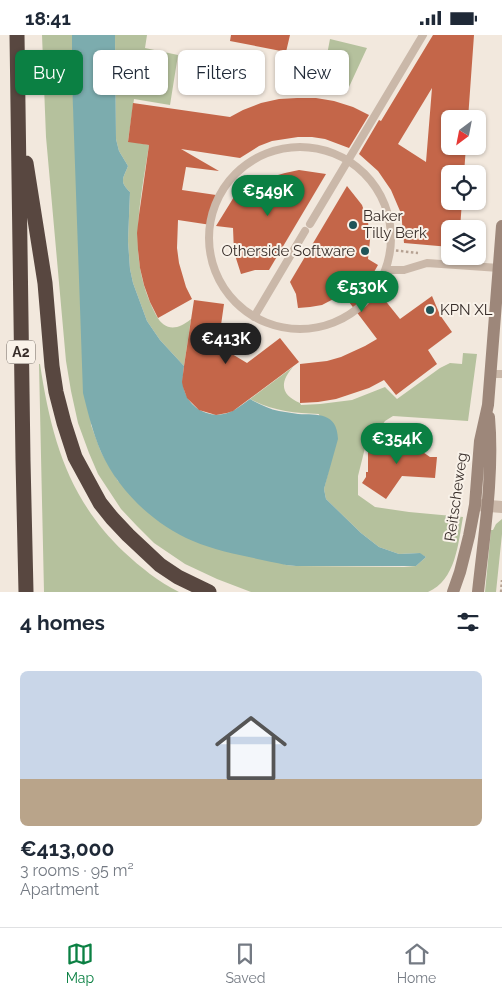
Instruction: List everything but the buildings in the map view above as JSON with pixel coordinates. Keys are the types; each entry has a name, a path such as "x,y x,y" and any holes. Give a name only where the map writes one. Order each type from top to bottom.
{"highway":[{"name":"A2","path":"17,35 22,450 26,592"},
{"name":"A2","path":"17,111 45,283 56,392 75,457 100,503 128,535 160,565 178,577 209,592"}],"street":[{"name":"Reitscheweg","path":"478,592 481,506 492,443 488,405 496,374 498,268 502,226"},
{"name":"Reitscheweg","path":"453,592 481,506"},
{"path":"481,506 502,507"}],"lane":[{"path":"254,317 423,35"},
{"path":"300,147 325,150 348,160 368,177 383,199 390,224 391,250 386,270 376,289 356,311 332,324 297,329 279,327 254,317 233,300 218,278 210,252 210,225 218,197 233,176 252,160 275,150 300,147"},
{"path":"386,270 404,270 427,263 498,268"}],"path":[{"path":"501,592 502,580"}],"green space":[{"path":"42,35 72,35 72,50 43,50"},
{"path":"115,35 147,35 145,48 154,50 115,50"},
{"path":"330,39 367,48 349,87 349,50 328,50"},
{"path":"168,53 178,55 170,105 134,99 128,141 149,145 139,210 138,252 141,273 156,315 163,324 168,327 177,327 191,319 184,366 160,340 147,321 133,283 128,241 130,192 123,182 128,166 119,151 116,139 116,95 168,95"},
{"path":"44,95 73,95 91,425 101,452 118,481 286,565 416,566 426,557 419,553 399,554 379,547 361,533 326,499 324,489 329,469 319,414 283,411 250,399 293,367 286,378 284,388 289,396 301,405 352,400 385,387 397,399 440,368 450,363 462,364 463,353 477,354 468,421 393,416 385,421 366,444 358,476 358,495 375,507 463,517 454,560 445,579 428,592 251,592 185,564 154,543 121,509 98,474 89,453 78,423 71,391 66,361 46,137"},
{"path":"39,364 57,442 65,465 89,511 105,532 130,558 157,579 179,592 44,592"},
{"path":"502,519 496,592 485,592 491,530"}],"water":[{"path":"72,35 115,35 115,50 93,50 93,95 116,95 116,139 119,151 128,166 123,182 130,192 128,241 133,283 147,321 160,340 184,366 183,384 191,402 202,411 216,415 230,412 250,399 275,410 319,415 330,419 337,430 338,439 324,489 326,499 361,533 379,547 399,554 420,553 426,557 416,566 296,566 215,549 178,534 151,516 127,493 117,480 101,452 83,393 73,95 83,95 83,50 72,50"}],"place":[{"name":"Baker Tilly Berk","path":"353,225"},
{"name":"Otherside Software","path":"365,251"},
{"name":"KPN XL","path":"430,310"}]}
